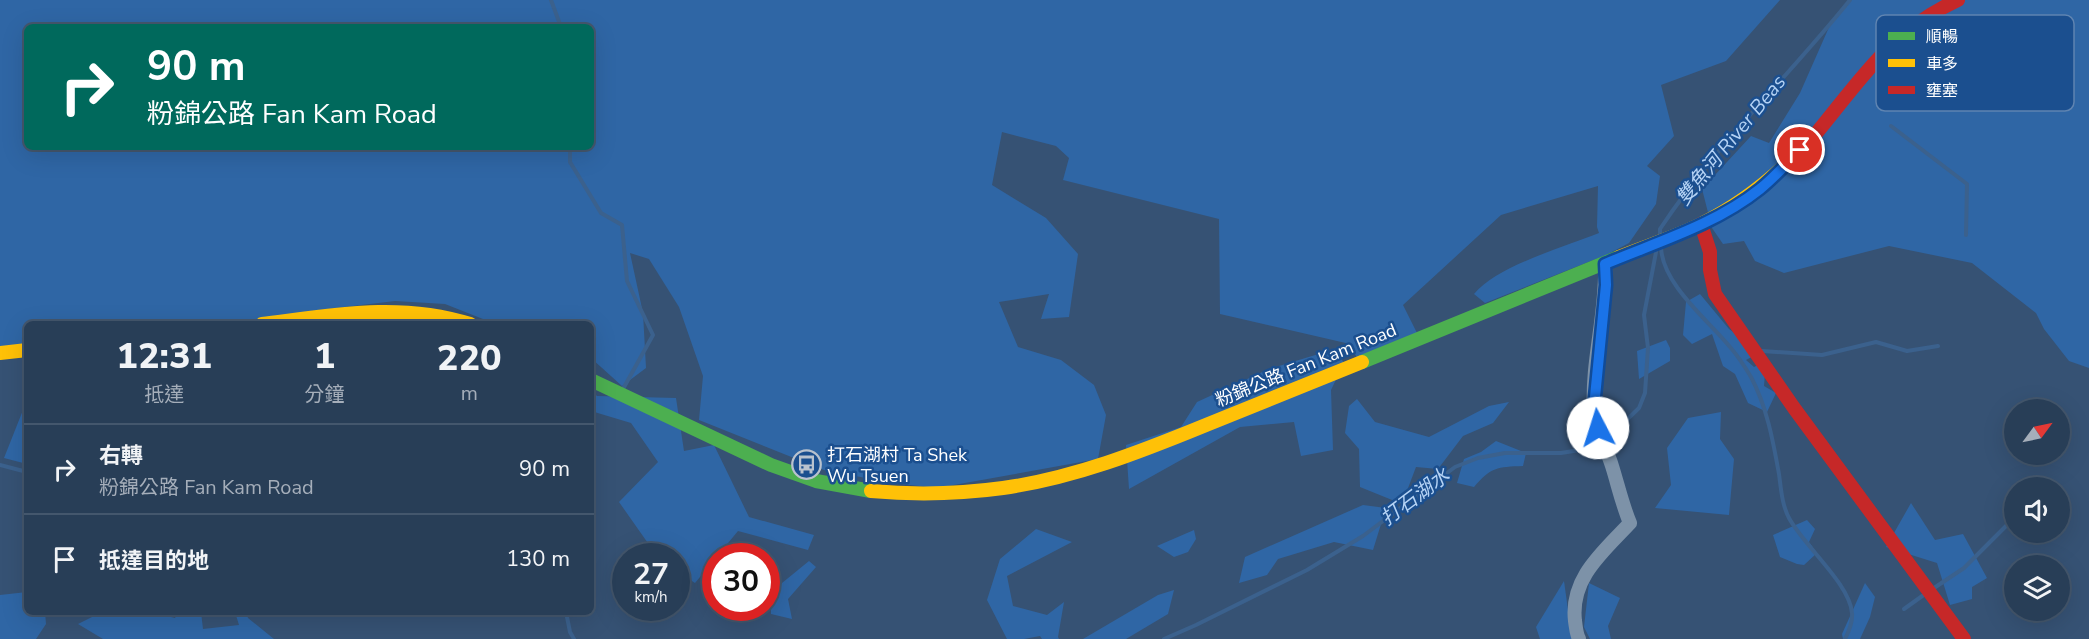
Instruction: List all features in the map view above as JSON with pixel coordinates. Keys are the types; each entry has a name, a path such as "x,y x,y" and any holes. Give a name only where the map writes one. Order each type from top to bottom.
{"main road":[{"name":"粉錦公路 Fan Kam Road","path":"1927,15 1958,0"},
{"name":"粉錦公路 Fan Kam Road","path":"594,381 771,465 813,480 847,488 892,493 957,493 1004,488 1067,476 1135,454 1701,225 1742,201 1772,179 1812,138 1876,63"},
{"path":"1701,225 1710,252 1710,270 1715,294 1794,408 1964,639"},
{"path":"294,321 400,311 433,313 460,321"},
{"path":"0,353 24,350"}],"street":[{"path":"1579,639 1574,612 1577,589 1587,569 1630,523 1598,428 1594,407 1606,285 1605,264"}],"shaded area":[{"path":"0,0 1780,0 1726,61 1661,85 1674,136 1647,166 1660,176 1656,204 1629,243 1606,255 1485,303 1474,294 1498,275 1532,258 1599,233 1597,227 1598,186 1501,215 1403,305 1419,337 1359,362 1350,344 1220,314 1219,219 1063,180 1069,158 1056,146 1002,132 992,185 1046,218 1078,254 1069,317 1041,319 1049,294 999,302 1018,347 1061,360 1094,385 1106,415 1098,459 937,488 892,483 824,470 699,420 703,376 679,307 649,259 630,253 643,313 646,368 622,386 594,361 594,321 488,321 445,304 395,301 311,311 256,321 24,321 24,351 0,346"},
{"path":"1850,0 2089,0 2089,368 2069,361 2044,329 2036,313 1972,263 1889,246 1784,273 1755,261 1744,241 1723,244 1712,228 1702,189 1751,136 1769,143 1800,93 1830,25"},
{"path":"1700,294 1729,329 1761,352 1746,360 1754,367 1766,361 1764,386 1776,393 1767,412 1748,403 1735,374 1723,366 1712,334 1692,344 1683,335 1686,302"},
{"path":"1666,340 1670,348 1670,361 1639,379 1637,351"},
{"path":"1335,349 1344,363 1331,390 1333,450 1301,456 1294,422 1240,427 1129,489 1126,445 1181,427 1197,402 1269,369"},
{"path":"594,393 597,396 676,398 684,451 714,445 749,517 814,535 808,550 738,531 728,543 702,543 702,575 695,583 690,580 690,543 648,543 619,502 658,462 631,423 594,412"},
{"path":"1357,399 1375,422 1429,437 1489,406 1509,402 1493,423 1463,436 1438,469 1416,467 1402,504 1360,487 1359,449 1345,433 1349,406"},
{"path":"24,408 24,463 4,458"},
{"path":"1721,412 1720,439 1734,459 1729,515 1655,508 1671,485 1667,448 1688,418"},
{"path":"1496,441 1526,453 1523,466 1495,469 1485,475 1474,487 1457,483 1464,459 1481,452"},
{"path":"1911,503 1935,540 1963,534 1987,578 1972,587 1972,599 1950,605 1937,563 1886,547"},
{"path":"1363,505 1386,508 1373,550 1334,542 1278,559 1267,575 1239,583 1245,557"},
{"path":"1807,520 1815,529 1809,542 1817,553 1804,565 1780,557 1773,535"},
{"path":"1036,529 1072,542 1007,576 1013,606 1047,615 1064,602 1059,639 1042,639 1040,636 1007,639 987,600 1000,559"},
{"path":"1194,530 1196,539 1188,552 1174,557 1157,546"},
{"path":"809,561 816,567 788,599 792,619 780,616 780,585"},
{"path":"1564,581 1572,639 1540,639 1536,627"},
{"path":"1589,583 1620,598 1608,626 1611,639 1590,639 1584,627"},
{"path":"1865,583 1875,597 1870,617 1860,639 1843,639 1842,634"},
{"path":"1174,590 1168,614 1126,639 1083,639 1158,595"},
{"path":"24,592 24,615 45,615 46,624 36,639 0,639 0,595"},
{"path":"96,615 163,615 175,618 176,615 201,615 203,629 239,625 236,615 247,615 274,639 103,639 78,624"}],"waterway":[{"path":"551,0 560,24"},
{"name":"雙魚河 River Beas","path":"1660,234 1660,229 1704,169 1850,0"},
{"path":"1891,126 1967,184 1966,235"},
{"path":"570,150 570,162 601,213 622,225 627,281 653,335 623,389"},
{"name":"打石湖水","path":"1164,639 1307,570 1363,536 1455,467 1478,458 1505,453 1561,453 1586,449 1605,441 1639,408 1645,393 1648,348 1644,315 1657,247"},
{"name":"雙魚河 River Beas","path":"1661,247 1663,261 1677,288 1736,354 1757,388 1769,424 1782,497 1789,518 1835,578 1849,602 1852,620 1845,639"},
{"path":"1762,351 1822,355 1876,342 1907,351 1938,346"},
{"name":"打石湖水","path":"0,465 24,471"},
{"path":"1934,588 1964,568 2004,528"},
{"path":"1904,609 1925,594"},
{"name":"打石湖水","path":"567,615 574,639"}],"traffic: fast":[{"path":"1362,362 1619,257"},
{"path":"594,381 771,465 816,481 871,491"}],"traffic: slow":[{"path":"1619,257 1691,229 1717,216 1776,174 1814,136"},
{"path":"286,321 366,312 418,313 459,321"},
{"path":"0,353 24,350"},
{"path":"871,491 970,492 1055,478 1156,445 1362,362"}],"traffic: jam":[{"path":"1930,15 1958,0"},
{"path":"1814,136 1876,61"},
{"path":"1701,224 1710,252 1710,270 1715,294 1794,408 1964,639"}],"place":[{"name":"打石湖村 Ta Shek Wu Tsuen","path":"806,465"}],"route":[{"path":"1598,428 1594,407 1606,285 1605,264 1701,225 1759,190 1778,174 1800,150"}]}
